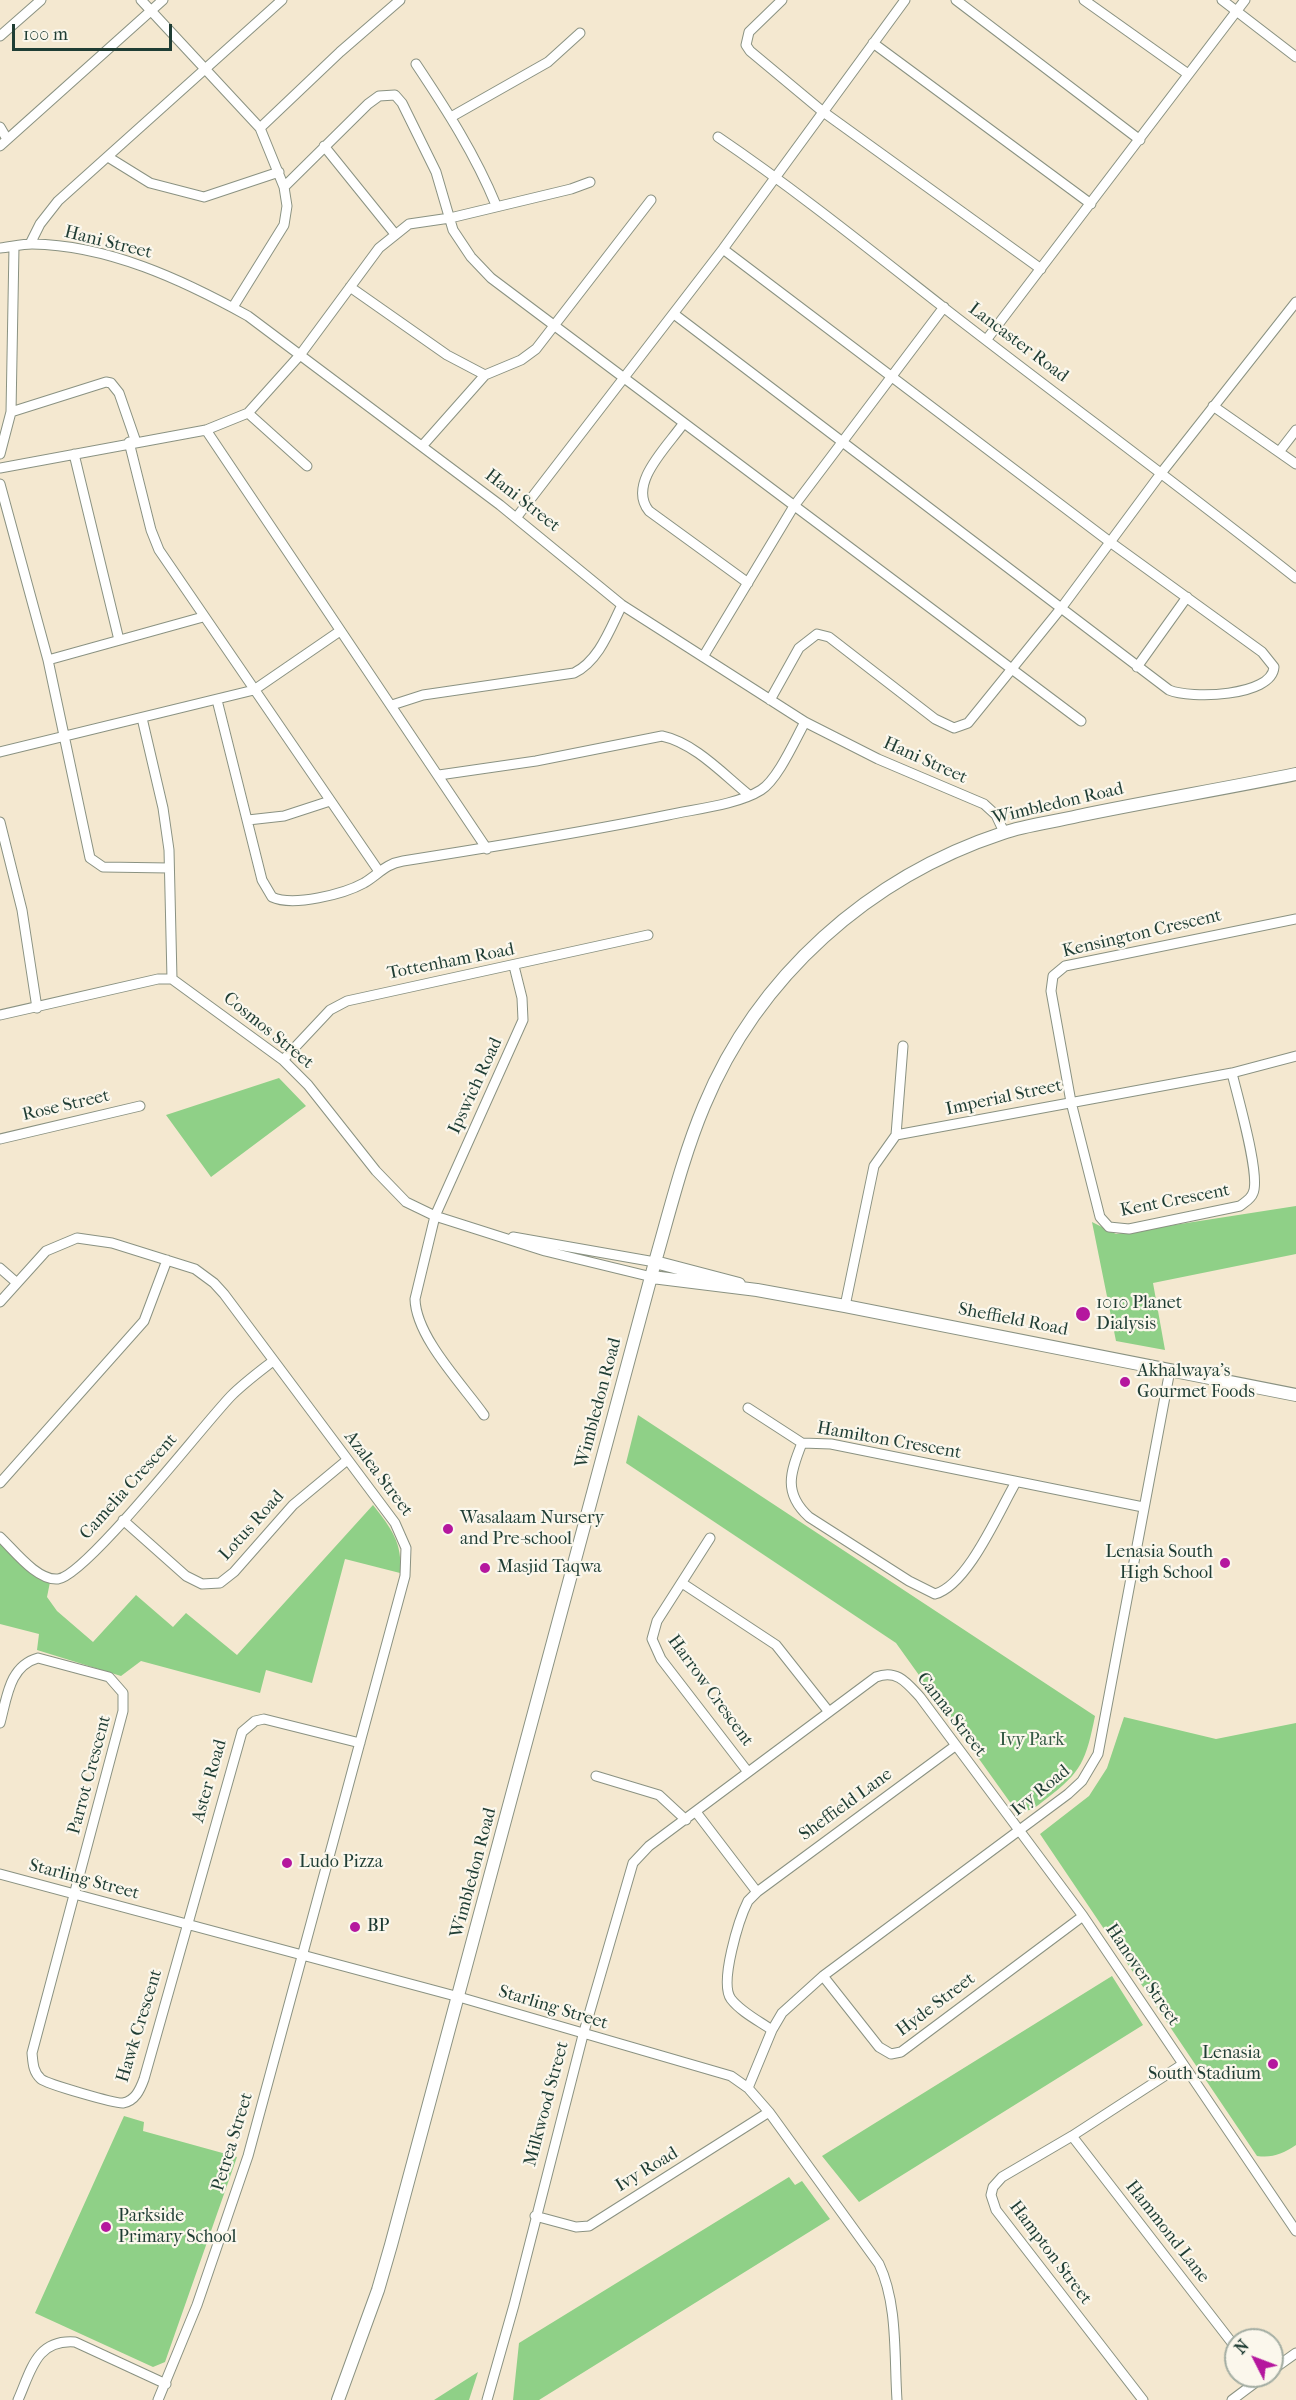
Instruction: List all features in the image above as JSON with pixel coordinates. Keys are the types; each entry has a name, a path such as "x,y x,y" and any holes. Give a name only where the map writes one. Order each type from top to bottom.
{"street":[{"path":"0,36 41,0"},
{"path":"141,0 260,128 284,187 287,206 284,225 232,307"},
{"path":"0,127 4,142 163,0"},
{"path":"30,244 48,212 282,0"},
{"path":"260,128 340,52 400,0"},
{"path":"782,0 749,32 746,45 750,51 822,111 1041,269"},
{"path":"516,518 723,249 905,0"},
{"path":"956,0 1140,140"},
{"path":"1084,0 1188,74"},
{"path":"1222,0 1296,57"},
{"path":"987,339 1245,0"},
{"path":"451,117 548,62 580,33"},
{"path":"873,44 1090,204"},
{"path":"416,64 451,117 483,174 496,205"},
{"path":"284,187 379,96 395,95 402,103 436,172 459,240 482,270 683,424 1081,722"},
{"name":"Lancaster Road","path":"718,137 776,176 1162,472 1296,578"},
{"path":"324,147 395,234"},
{"path":"108,157 150,183 204,196 279,172"},
{"path":"0,468 206,430 248,413 300,355 366,263 395,234 419,221 450,218 496,205 571,189 590,182"},
{"path":"423,445 485,375 530,355 556,325 651,200"},
{"name":"Hani Street","path":"0,249 30,244 59,247 136,264 232,307 264,325 300,355 423,445 622,605 805,722 878,759 984,804 996,815 1004,832"},
{"path":"0,454 11,412 14,247"},
{"path":"674,314 1169,690 1189,696 1258,687 1271,677 1274,667 1262,652 1110,542 723,249"},
{"path":"350,287 447,355 485,375"},
{"path":"770,700 799,648 817,634 829,637 935,719 954,728 962,727 974,718 1062,607 1213,406 1296,302"},
{"path":"703,657 794,506 944,307"},
{"path":"11,412 106,382 111,383 119,393 133,442 155,541 203,617 378,870"},
{"path":"1213,406 1296,464"},
{"path":"248,413 307,466"},
{"path":"683,424 645,478 641,496 643,504 649,511 748,583"},
{"path":"206,430 487,849"},
{"path":"1279,452 1296,430"},
{"path":"74,454 119,640"},
{"path":"0,484 48,660 90,858 103,867 169,868"},
{"path":"1137,667 1187,597"},
{"path":"392,705 445,692 574,674 596,656 622,605"},
{"path":"48,660 203,617"},
{"path":"0,752 254,690 340,631"},
{"path":"217,700 262,880 272,897 280,901 303,901 357,886 378,870 392,864 487,849 702,808 749,795 760,791 771,780 805,722"},
{"path":"0,1015 158,979 172,979 169,868 163,808 142,718"},
{"path":"439,775 536,762 662,736 672,738 699,755 749,795"},
{"name":"Wimbledon Road","path":"338,2400 378,2290 459,1997 655,1262 693,1130 740,1038 784,977 829,931 883,891 929,864 1004,832 1296,774"},
{"path":"248,820 284,816 330,801"},
{"path":"0,822 22,910 37,1008"},
{"name":"Kensington Crescent","path":"1071,1102 1051,991 1051,983 1057,971 1065,966 1296,919"},
{"name":"Tottenham Road","path":"283,1060 338,1004 360,997 514,966 648,935"},
{"name":"Ipswich Road","path":"484,1415 423,1330 416,1312 415,1299 435,1216 523,1020 522,998 514,966"},
{"name":"Cosmos Street","path":"172,979 283,1060 308,1085 397,1195 435,1216 544,1251 652,1277"},
{"path":"845,1306 874,1166 896,1135 903,1046"},
{"name":"Imperial Street","path":"896,1135 1232,1073 1296,1056"},
{"name":"Kent Crescent","path":"1071,1102 1100,1216 1109,1227 1128,1229 1240,1206 1249,1200 1254,1192 1254,1171 1232,1073"},
{"name":"Rose Street","path":"0,1138 140,1106"},
{"name":"Cosmos Street","path":"501,1236 655,1262"},
{"name":"Azalea Street","path":"0,1302 46,1251 77,1238 112,1243 195,1269 214,1283 402,1534 408,1557 405,1576 302,1957"},
{"path":"0,1483 144,1321 167,1260"},
{"name":"Sheffield Road","path":"655,1262 757,1290"},
{"path":"0,1268 16,1283"},
{"name":"Sheffield Road","path":"652,1277 757,1290 845,1306 1296,1395"},
{"name":"Camelia Crescent","path":"0,1537 43,1575 60,1579 80,1567 232,1395 273,1361"},
{"name":"Ivy Road","path":"748,2088 772,2030 794,2001 823,1976 1082,1781 1098,1754 1170,1370"},
{"path":"748,1408 802,1443"},
{"name":"Hamilton Crescent","path":"1016,1482 964,1571 951,1587 935,1594 909,1581 809,1517 797,1504 791,1489 793,1471 802,1443 831,1444 1143,1507"},
{"name":"Lotus Road","path":"123,1520 186,1576 202,1584 220,1583 234,1572 293,1505 346,1461"},
{"name":"Harrow Crescent","path":"711,1538 652,1631 654,1647 748,1772"},
{"path":"682,1583 776,1645 829,1712"},
{"name":"Parrot Crescent","path":"0,1723 12,1680 18,1669 30,1660 50,1660 109,1677 123,1693 123,1711 75,1894"},
{"name":"Canna Street","path":"696,1812 876,1677 892,1673 906,1682 920,1697 1083,1916"},
{"name":"Aster Road","path":"188,1925 242,1732 255,1721 264,1719 360,1743"},
{"name":"Sheffield Lane","path":"757,1892 955,1746"},
{"path":"596,1776 659,1795 686,1820"},
{"path":"696,1812 757,1892 744,1909 725,1983 731,1999 772,2030"},
{"name":"Milkwood Street","path":"487,2400 514,2306 535,2216 583,2035 633,1863 649,1846 696,1812"},
{"name":"Starling Street","path":"0,1874 302,1957 459,1997 583,2035 720,2072 748,2088 769,2112 867,2246 886,2279 891,2308 897,2400"},
{"name":"Hawk Crescent","path":"75,1894 32,2053 33,2067 37,2075 50,2084 115,2103 131,2099 140,2089 188,1925"},
{"name":"Hyde Street","path":"823,1976 879,2047 891,2054 901,2052 1083,1916"},
{"name":"Hanover Street","path":"1083,1916 1296,2231"},
{"name":"Petrea Street","path":"158,2400 197,2305 248,2157 302,1957"},
{"name":"Hampton Street","path":"1143,2400 993,2203 993,2187 1002,2177 1072,2136 1183,2064"},
{"name":"Ivy Road","path":"535,2216 576,2228 589,2226 769,2112"},
{"name":"Hammond Lane","path":"1072,2136 1224,2332"},
{"path":"18,2400 40,2354 52,2344 61,2341 75,2343 166,2384"},
{"path":"1232,2400 1247,2388"}],"green space":[{"path":"279,1078 306,1106 211,1177 166,1115"},
{"path":"1296,1206 1296,1254 1153,1283 1165,1350 1116,1341 1092,1222 1116,1234"},
{"name":"Ivy Park","path":"638,1415 1095,1716 1089,1744 1081,1764 1068,1781 1036,1807 1017,1812 896,1643 626,1463"},
{"path":"373,1505 398,1544 400,1573 345,1559 312,1683 266,1670 260,1693 141,1661 121,1676 37,1650 39,1634 0,1624 0,1542 50,1582 47,1597 57,1611 93,1642 136,1595 173,1627 186,1613 237,1655"},
{"path":"1124,1717 1216,1739 1296,1723 1296,2145 1277,2155 1257,2156 1040,1834 1089,1796 1107,1768"},
{"path":"1112,1976 1143,2025 859,2202 822,2156"},
{"name":"Parkside Primary School","path":"124,2116 144,2122 143,2131 237,2157 165,2362 153,2367 35,2313"},
{"path":"789,2177 795,2185 802,2181 830,2219 539,2400 513,2400 519,2343"},
{"path":"478,2372 469,2400 434,2400"}],"place":[{"name":"1010 Planet Dialysis","path":"1083,1314"},
{"name":"Akhalwaya's Gourmet Foods","path":"1125,1382"},
{"name":"Wasalaam Nursery and Pre-school","path":"448,1529"},
{"name":"Lenasia South High School","path":"1225,1563"},
{"name":"Masjid Taqwa","path":"485,1568"},
{"name":"Ludo Pizza","path":"287,1863"},
{"name":"BP","path":"355,1927"},
{"name":"Lenasia South Stadium","path":"1273,2064"},
{"name":"Parkside Primary School","path":"106,2227"}]}
